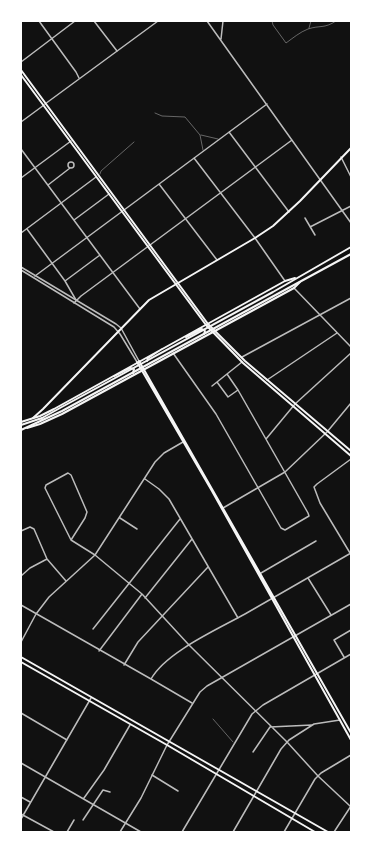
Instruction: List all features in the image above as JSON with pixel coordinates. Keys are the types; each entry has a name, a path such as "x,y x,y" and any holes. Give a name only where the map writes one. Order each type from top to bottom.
{"main road":[{"path":"21,70 71,141 99,175 123,211"},
{"path":"21,74 45,105"},
{"path":"30,420 43,409 149,300 273,226 289,212 351,148"},
{"path":"99,175 109,194 177,282 207,324 351,457"},
{"path":"21,424 42,418 61,410 351,247"},
{"path":"21,430 351,254"},
{"path":"239,317 221,325 218,324 218,320 286,281 295,278"},
{"path":"26,428 40,424 62,414 294,288 302,281"},
{"path":"21,424 54,409 138,361 235,310"},
{"path":"184,336 188,336 201,329 205,331 204,334 192,340 189,344"},
{"path":"214,331 242,362 351,451"},
{"path":"163,348 148,358 147,362 151,364 168,356"},
{"path":"138,361 261,573 272,598 295,635 351,740"},
{"path":"113,376 130,368 134,370 133,373 121,380 118,384"},
{"path":"223,508 292,637 351,733"},
{"path":"21,657 328,832"},
{"path":"21,662 254,795 291,819 315,832"}],"street":[{"path":"39,21 79,78"},
{"path":"21,62 75,21"},
{"path":"94,21 118,51"},
{"path":"21,122 158,21"},
{"path":"207,21 351,223"},
{"path":"222,41 221,36 223,21"},
{"path":"76,72 82,76"},
{"path":"34,277 267,104"},
{"path":"229,132 289,212"},
{"path":"74,303 186,217 292,140"},
{"path":"21,178 71,141"},
{"path":"21,149 140,309"},
{"path":"194,158 286,281"},
{"path":"341,158 351,177"},
{"path":"48,185 70,168"},
{"path":"21,233 99,175"},
{"path":"159,184 218,260"},
{"path":"74,220 109,194"},
{"path":"310,227 351,206"},
{"path":"305,218 315,236"},
{"path":"27,229 65,281 76,300"},
{"path":"65,281 100,255"},
{"path":"21,267 74,303 114,327 138,361"},
{"path":"21,270 76,300 121,328 138,361"},
{"path":"294,288 351,347"},
{"path":"241,357 351,298"},
{"path":"267,380 337,333"},
{"path":"173,353 216,414 257,488 281,528 285,530 309,515 238,390 227,374"},
{"path":"266,439 294,405 351,353"},
{"path":"212,386 242,362"},
{"path":"217,382 228,397 238,390"},
{"path":"223,508 285,472 327,432 351,403"},
{"path":"21,642 36,614 49,597 95,555 155,462 164,453 184,441"},
{"path":"151,679 155,671 162,664 189,645 350,554 320,504 314,488 351,457"},
{"path":"71,540 85,518 87,512 71,475 68,473 46,485 45,488 71,540 95,555 142,594 189,645 318,776 351,806 334,832"},
{"path":"145,479 164,494 238,618"},
{"path":"120,518 137,529"},
{"path":"94,629 180,519"},
{"path":"21,531 30,527 34,529 47,559 66,581"},
{"path":"145,598 192,539"},
{"path":"261,573 316,541"},
{"path":"21,576 30,568 47,559"},
{"path":"124,664 138,642 208,567"},
{"path":"308,578 331,616"},
{"path":"100,650 142,594"},
{"path":"120,832 141,798 167,745 197,695 203,689 351,604"},
{"path":"21,606 151,679 192,704"},
{"path":"344,658 334,640 351,630"},
{"path":"182,832 249,718 255,711 351,654"},
{"path":"21,819 91,697"},
{"path":"21,713 67,740"},
{"path":"270,727 314,724 340,720"},
{"path":"233,832 286,742 314,724"},
{"path":"84,798 104,770 130,725"},
{"path":"254,752 270,727"},
{"path":"284,832 311,784 318,776 351,755"},
{"path":"21,763 141,832"},
{"path":"152,775 178,791"},
{"path":"83,820 103,790 110,792"},
{"path":"21,797 30,802"},
{"path":"22,815 54,832"},
{"path":"67,832 74,820"}],"lane":[{"path":"272,21 273,25 286,43 308,29 326,27 336,21"},
{"path":"308,29 310,21"},
{"path":"155,113 162,116 185,118 200,134 219,140"},
{"path":"200,134 203,151"},
{"path":"99,175 101,171 134,142"},
{"path":"213,719 234,743"}]}
